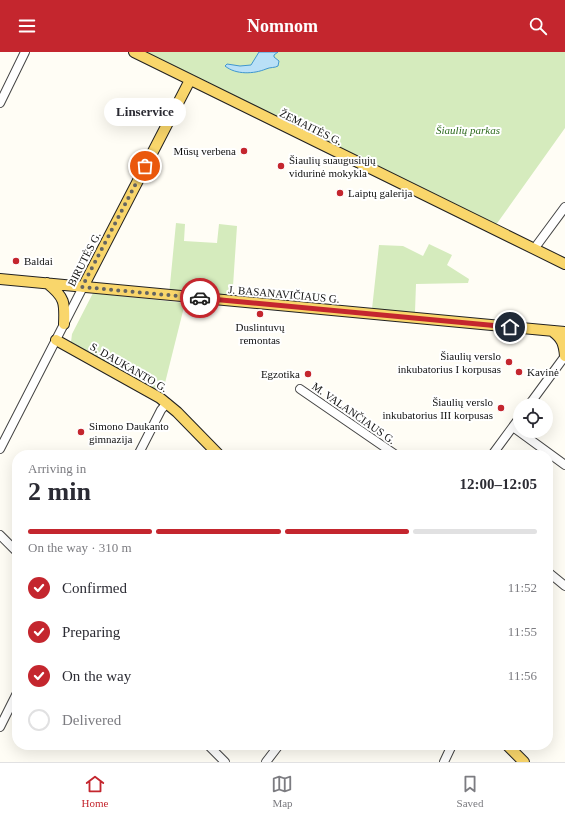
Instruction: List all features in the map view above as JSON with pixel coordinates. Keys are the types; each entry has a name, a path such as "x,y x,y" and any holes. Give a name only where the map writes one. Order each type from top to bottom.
{"main road":[{"name":"ŽEMAITĖS G.","path":"134,52 565,264"},
{"name":"BIRUTĖS G.","path":"82,287 190,80"},
{"name":"J. BASANAVIČIAUS G.","path":"0,279 565,332"},
{"path":"47,283 59,293 64,301 64,324"},
{"path":"552,331 559,336 564,344 565,356"},
{"name":"S. DAUKANTO G.","path":"56,340 167,403 214,450"},
{"path":"512,750 524,762"}],"street":[{"path":"0,102 25,52"},
{"path":"534,249 565,207"},
{"name":"BIRUTĖS G.","path":"0,448 82,287"},
{"path":"534,398 565,356"},
{"name":"M. VALANČIAUS G.","path":"300,389 389,450"},
{"path":"141,450 161,410 167,403"},
{"path":"496,450 513,427"},
{"path":"528,438 544,450"},
{"path":"553,456 565,465"},
{"path":"0,535 12,547"},
{"path":"553,576 565,586"},
{"path":"0,727 12,703"},
{"path":"213,750 225,762"},
{"path":"266,762 275,750"},
{"path":"444,762 450,750"}],"green space":[{"name":"Šiaulių parkas","path":"134,52 565,52 565,128 493,229 344,150 188,73"},
{"path":"176,223 185,224 184,241 217,243 219,224 237,226 232,301 169,295"},
{"path":"429,244 452,255 447,265 469,279 468,283 416,284 415,312 372,309 379,245 403,246 423,256"},
{"path":"93,293 185,303 165,383 161,393 71,342 72,334"}],"water":[{"path":"259,52 278,52 274,55 274,57 279,61 278,66 261,71 245,73 234,71 225,66 227,64 240,66 251,65"}],"way so far":[{"path":"145,166 82,287 200,298"}],"place":[{"name":"Mūsų verbena","path":"244,151"},
{"name":"Linservice","path":"145,166"},
{"name":"Šiaulių suaugusiųjų vidurinė mokykla","path":"281,166"},
{"name":"Laiptų galerija","path":"340,193"},
{"name":"Baldai","path":"16,261"},
{"name":"Duslintuvų remontas","path":"260,314"},
{"name":"Šiaulių verslo inkubatorius I korpusas","path":"509,362"},
{"name":"Kavinė","path":"519,372"},
{"name":"Egzotika","path":"308,374"},
{"name":"Šiaulių verslo inkubatorius III korpusas","path":"501,408"},
{"name":"Simono Daukanto gimnazija","path":"81,432"}],"route":[{"path":"200,298 510,327"}]}
